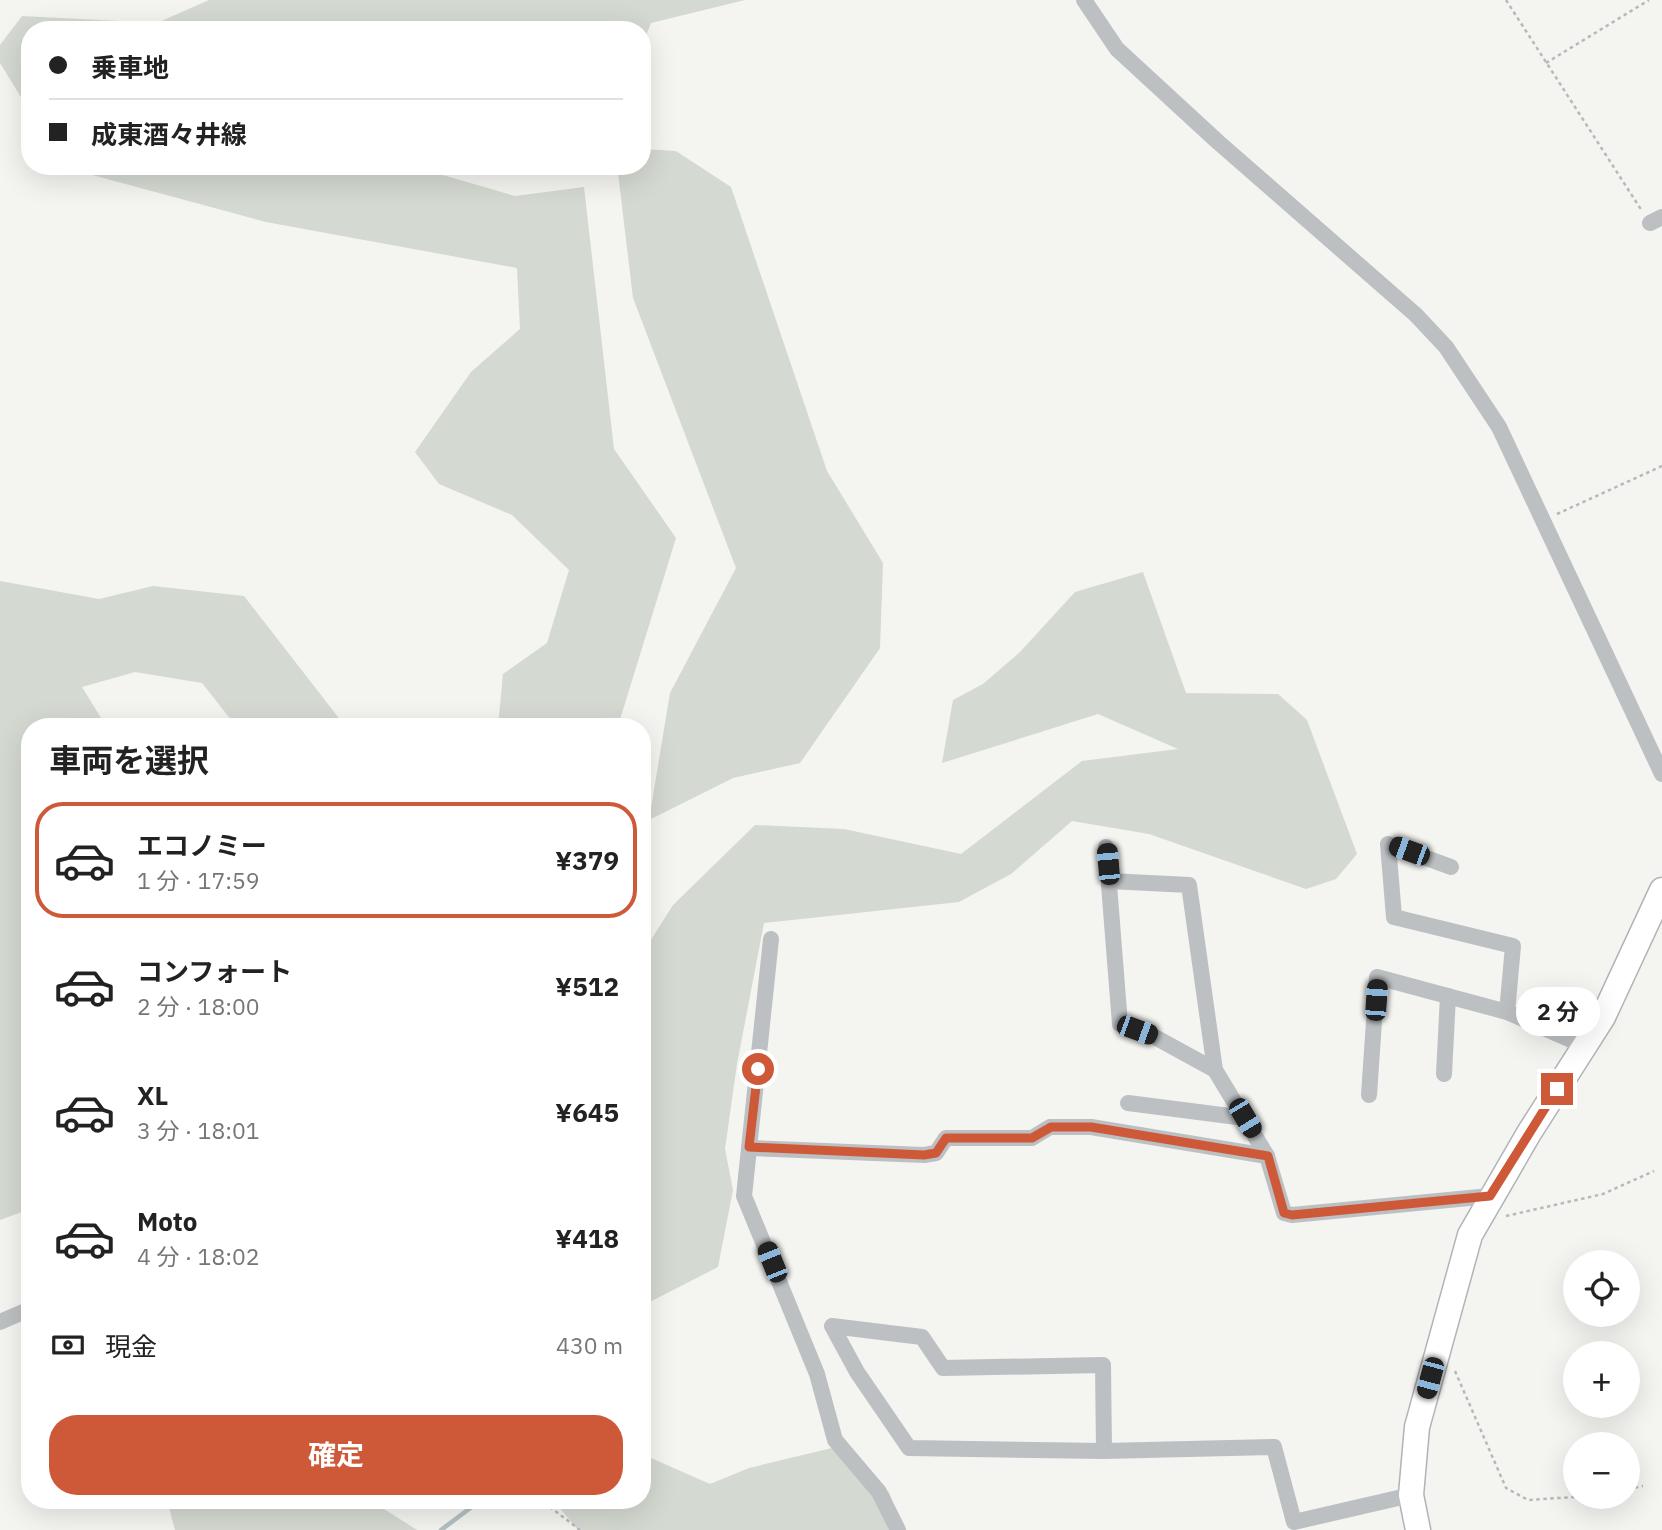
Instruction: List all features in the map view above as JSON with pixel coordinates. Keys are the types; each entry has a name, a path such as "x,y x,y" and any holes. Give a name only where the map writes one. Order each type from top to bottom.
{"main road":[{"path":"1418,1530 1411,1495 1417,1427 1470,1235 1486,1204 1603,1017 1654,926 1662,890"}],"street":[{"path":"1084,0 1117,49 1416,315 1446,347 1500,428 1662,774"},
{"path":"1451,867 1388,844 1394,917 1513,946 1507,1012"},
{"path":"1106,847 1120,1024 1153,1036 1215,1069"},
{"path":"1109,881 1189,885 1215,1069 1268,1156 1284,1213 1292,1215 1486,1204"},
{"path":"771,939 744,1196 817,1374 835,1440 879,1492 898,1530"},
{"path":"1369,1095 1377,977 1507,1012 1585,1046"},
{"path":"1444,1074 1448,996"},
{"path":"1128,1103 1245,1118"},
{"path":"749,1147 924,1155 936,1153 946,1138 1032,1138 1051,1127 1091,1127 1268,1156"},
{"path":"0,1322 21,1313"},
{"path":"1104,1451 1103,1365 943,1368 922,1337 832,1326 857,1372 909,1448 1104,1451 1274,1447 1294,1522 1411,1495"}],"path":[{"path":"1506,0 1546,63 1656,220"},
{"path":"1546,63 1648,0"},
{"path":"1543,521 1662,466"},
{"path":"1486,1204 1499,1217 1603,1194 1654,1171"},
{"path":"1441,1339 1506,1488 1528,1500 1563,1498"},
{"path":"553,1509 580,1530"}],"shaded area":[{"path":"209,0 745,0 651,23 162,21"},
{"path":"22,16 118,21 21,21 21,97 0,63 0,45"},
{"path":"651,150 676,151 731,187 827,471 883,563 880,648 800,763 733,778 651,819 670,693 736,568 633,298 618,175 651,175"},
{"path":"92,175 443,175 515,196 584,187 614,449 676,538 620,718 499,718 503,674 547,643 569,570 512,515 439,484 415,452 471,372 520,329 517,268 266,222"},
{"path":"1143,572 1186,693 1278,694 1307,720 1357,854 1336,879 1306,889 1149,834 1072,821 1011,874 959,902 764,923 737,1064 725,1149 733,1190 718,1267 651,1301 651,940 673,905 755,825 844,829 961,854 1082,761 1178,749 1098,714 942,763 953,700 983,684 1020,652 1075,592"},
{"path":"0,581 99,599 153,586 244,596 339,718 230,718 202,683 135,672 82,687 101,718 21,718 21,1212 0,1220"},
{"path":"832,1448 889,1492 902,1530 578,1530 560,1509 651,1509 651,1458 710,1484 749,1468"},
{"path":"169,1509 384,1509 417,1530 175,1530"}],"waterway":[{"path":"441,1530 469,1509"}],"route":[{"path":"758,1069 749,1147 924,1155 936,1153 946,1138 1032,1138 1051,1127 1091,1127 1268,1156 1284,1213 1292,1215 1490,1196 1557,1089"}]}
